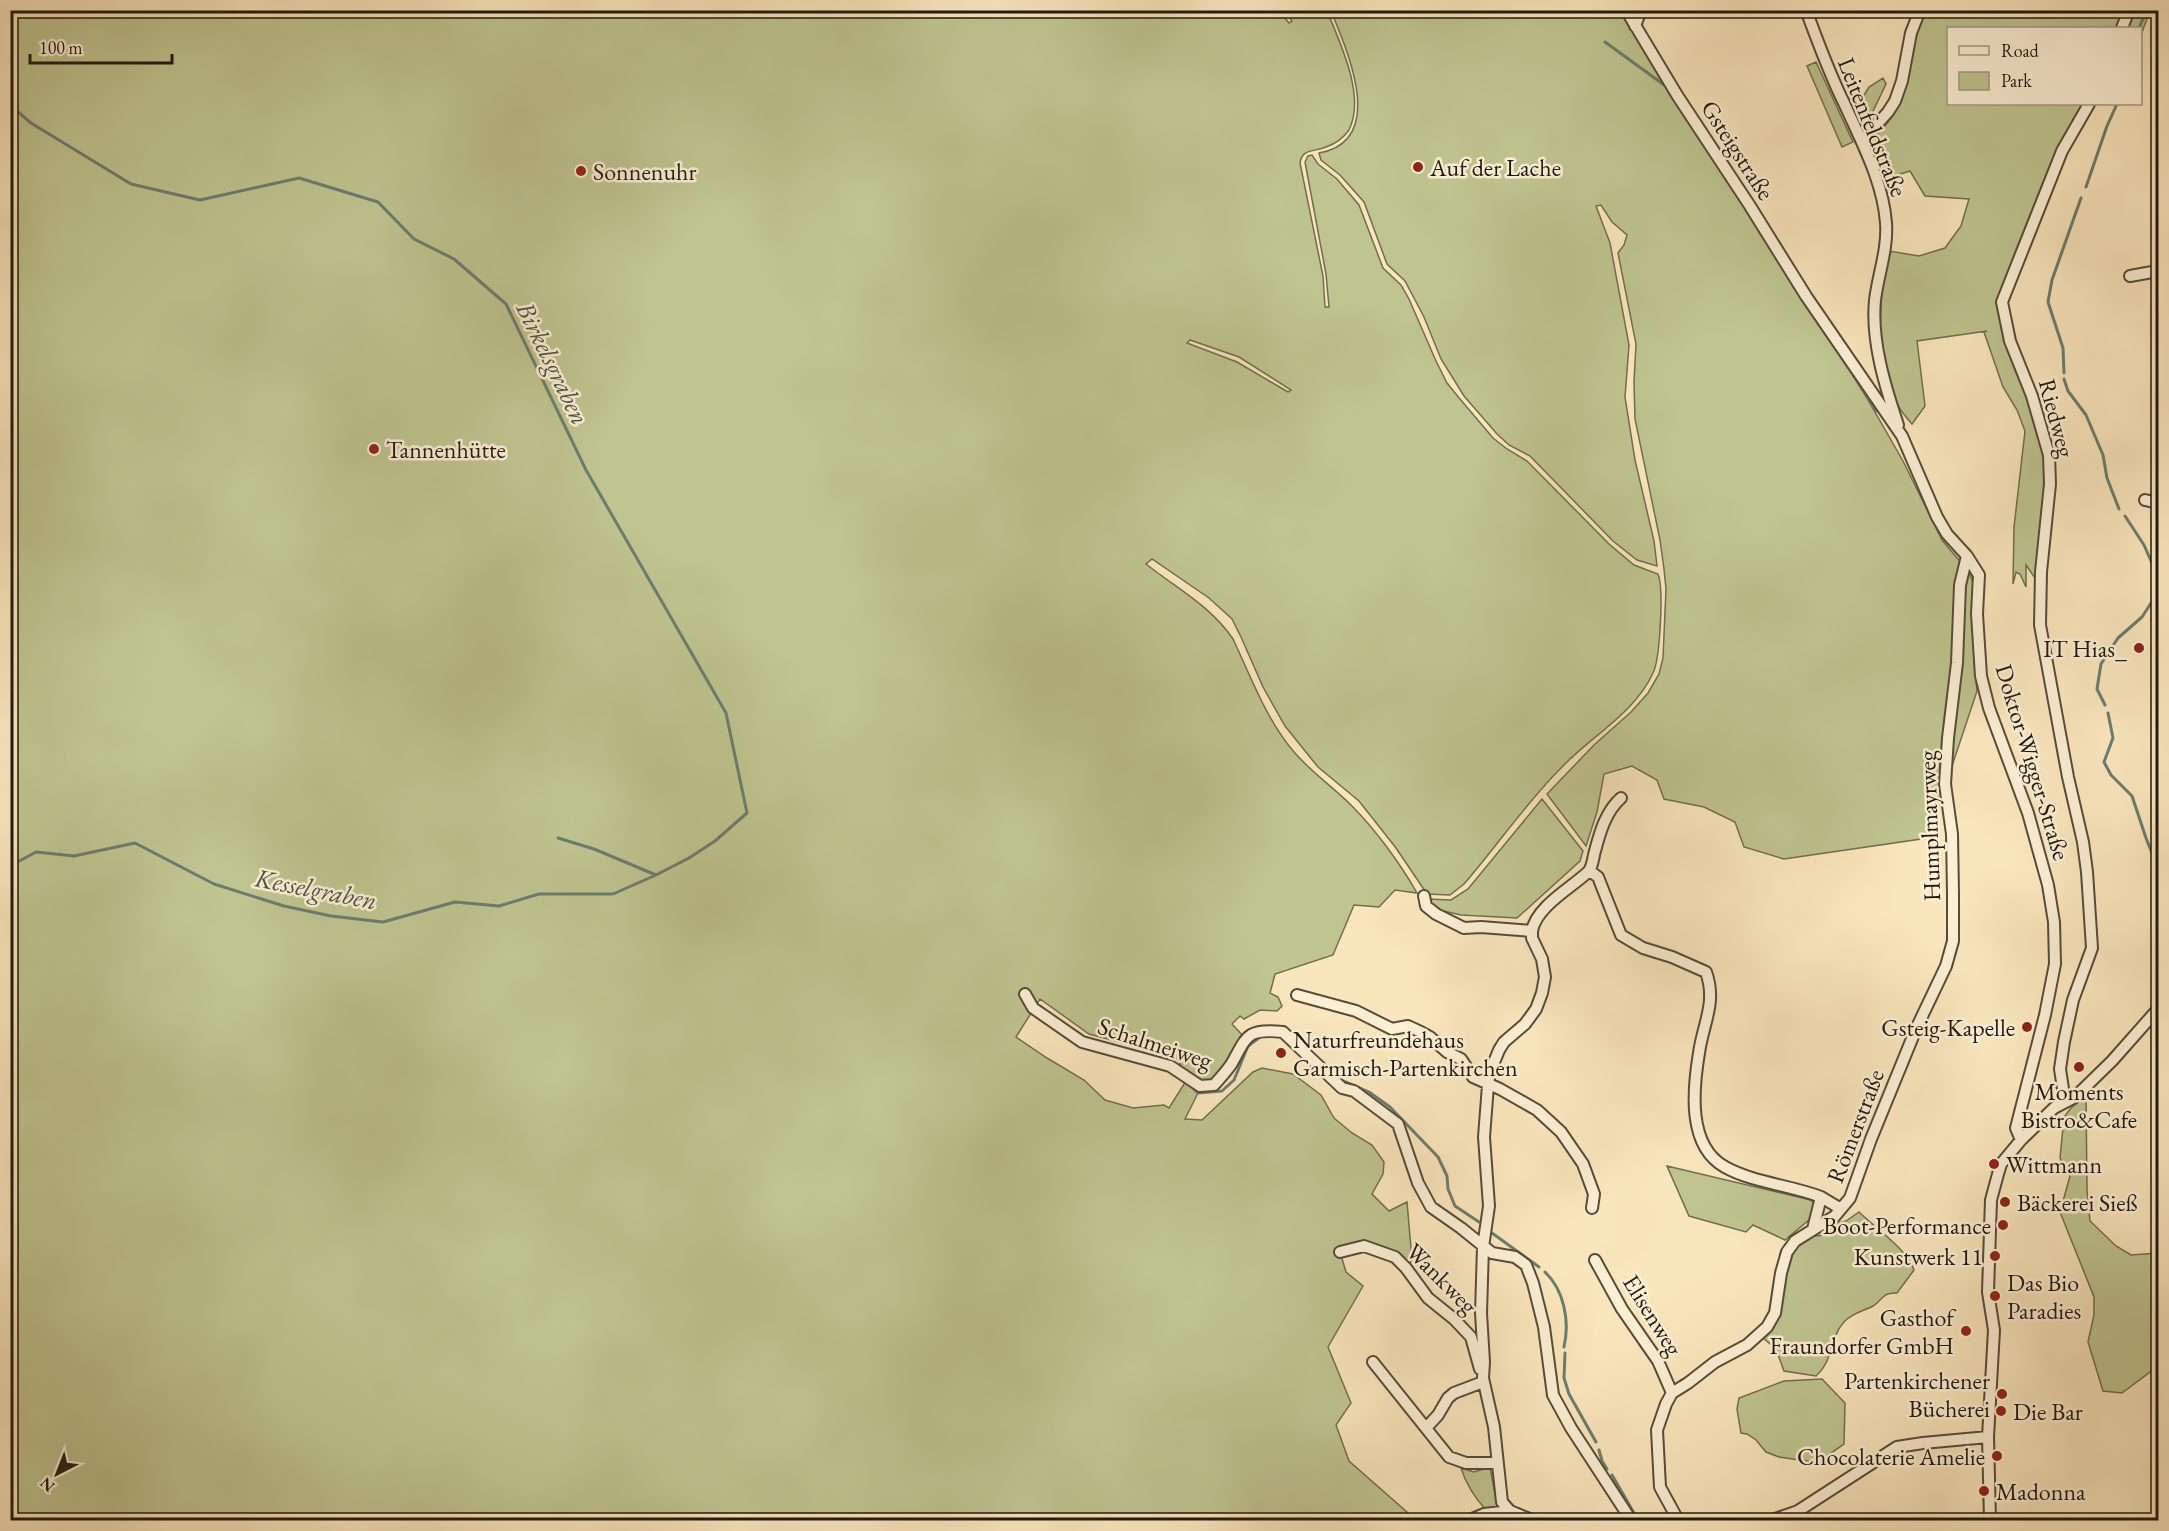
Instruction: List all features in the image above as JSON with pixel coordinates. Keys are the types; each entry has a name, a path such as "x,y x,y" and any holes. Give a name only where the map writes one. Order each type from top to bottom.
{"street":[{"name":"Gsteigstraße","path":"1626,10 1677,95 1806,296"},
{"path":"1635,26 1641,10"},
{"name":"Leitenfeldstraße","path":"1806,10 1826,64 1878,181 1887,224 1885,250 1875,301 1875,325 1886,390 1902,436"},
{"path":"1862,141 1882,119 1894,101 1902,81 1911,33 1920,10"},
{"path":"2122,27 2129,10"},
{"name":"Riedweg","path":"2065,1102 2060,1069 2064,1042 2073,1000 2092,948 2087,872 2040,625 2041,572 2050,484 2049,455 2031,396 2007,333 2002,302 2062,151 2088,105"},
{"path":"2130,276 2158,271"},
{"name":"Doktor-Wigger-Straße","path":"1806,296 1902,436 1937,517 1947,534 1979,575 1977,614 1981,676 1989,708 2028,813 2048,885 2054,922 2055,963 2045,1015 2016,1128 2021,1140"},
{"path":"2145,500 2158,503"},
{"name":"Humplmayrweg","path":"1938,986 1953,941 1952,834 1945,784 1947,738 1957,663 1960,585 1966,556"},
{"path":"1532,1521 1510,1511 1502,1502 1494,1427 1483,1380 1484,1362 1480,1313 1483,1247 1489,1206 1484,1137 1488,1085 1490,1072 1499,1050 1504,1042 1525,1024 1536,1009 1542,993 1545,977 1542,959 1532,938 1533,923 1572,884 1590,871 1611,806 1621,798"},
{"path":"1590,871 1598,877 1621,934 1643,948 1672,957 1706,972 1712,995 1699,1051 1695,1115 1708,1155 1725,1167 1821,1197 1841,1209"},
{"path":"1424,896 1426,906 1436,914 1464,928 1481,927 1532,932"},
{"name":"Römerstraße","path":"1672,1393 1689,1383 1714,1362 1747,1346 1762,1334 1775,1313 1787,1251 1795,1241 1835,1216 1853,1190 1871,1138 1916,1029 1938,986"},
{"name":"Schalmeiweg","path":"1025,994 1034,1008 1082,1042 1170,1066 1200,1086 1214,1085 1231,1064 1243,1041 1250,1035 1270,1031 1282,1032 1342,1088 1354,1091 1398,1125 1426,1200 1431,1207 1483,1247"},
{"path":"1297,995 1356,1011 1392,1029 1408,1026 1415,1029 1461,1059 1467,1064 1468,1073 1530,1106 1555,1124 1583,1164 1594,1194 1592,1208"},
{"path":"1990,1521 1988,1437 1994,1330 1988,1292 1991,1200 2001,1164 2021,1140 2054,1108 2075,1097 2112,1061 2158,1009"},
{"path":"1813,1229 1821,1197"},
{"name":"Wankweg","path":"1340,1252 1364,1246 1395,1257 1428,1298 1454,1319 1471,1337 1483,1380"},
{"path":"1483,1247 1492,1253 1520,1259 1529,1270 1545,1327 1553,1395 1571,1428 1631,1521"},
{"name":"Elisenweg","path":"1595,1260 1622,1309 1658,1361 1672,1393"},
{"path":"1373,1362 1453,1459 1466,1463 1497,1463"},
{"path":"1426,1428 1438,1415 1448,1398 1483,1380"},
{"path":"1672,1393 1657,1431 1660,1487 1678,1521"},
{"path":"1772,1521 1807,1506 1897,1447 1988,1437"},
{"path":"1470,1521 1484,1514 1510,1511"}],"green space":[{"path":"1278,10 1289,23 1292,21 1284,11 1327,11 1349,70 1355,102 1347,133 1333,144 1306,153 1300,163 1323,276 1325,307 1329,307 1326,274 1305,162 1308,156 1312,155 1359,205 1383,268 1401,285 1447,383 1460,399 1493,438 1527,461 1609,544 1634,565 1658,574 1661,608 1659,639 1653,673 1645,687 1624,712 1548,782 1464,884 1450,895 1427,894 1396,848 1359,801 1318,767 1285,726 1263,687 1232,619 1209,598 1152,559 1146,564 1204,607 1224,627 1233,639 1260,697 1284,739 1314,773 1360,814 1395,858 1417,893 1395,890 1379,907 1354,905 1333,955 1275,974 1270,993 1278,997 1282,1006 1277,1011 1260,1010 1244,1019 1240,1016 1232,1024 1243,1036 1240,1037 1240,1046 1214,1085 1200,1086 1184,1071 1176,1057 1089,1034 1040,999 1016,1037 1084,1080 1105,1100 1133,1108 1164,1105 1169,1108 1186,1081 1198,1093 1185,1119 1202,1120 1253,1072 1262,1068 1293,1074 1321,1095 1334,1118 1352,1133 1372,1145 1384,1162 1383,1174 1372,1194 1389,1211 1407,1202 1412,1260 1406,1268 1379,1250 1340,1252 1346,1272 1363,1286 1328,1347 1351,1403 1336,1425 1349,1461 1416,1520 11,1520 10,11","holes":["1190,340 1239,357 1291,390 1288,392 1237,362 1187,343"]},
{"path":"1331,11 1622,11 1864,393 1903,461 1942,540 1968,571 1973,582 1974,659 1977,691 1928,838 1784,859 1744,847 1735,822 1704,807 1664,799 1657,780 1632,766 1604,774 1597,812 1586,846 1547,794 1648,693 1659,674 1663,658 1666,589 1664,569 1635,419 1636,344 1618,253 1627,235 1612,222 1601,205 1596,206 1610,243 1629,345 1625,397 1635,460 1654,541 1657,566 1637,560 1613,541 1530,456 1509,445 1497,434 1464,396 1441,359 1424,317 1405,281 1387,264 1364,202 1340,175 1321,160 1319,153 1340,145 1352,131 1357,113 1357,92 1352,70"},
{"path":"1926,11 2150,11 2142,32 2142,27 1947,27 1947,105 2087,105 1998,300 2047,468 2039,584 2026,565 2026,587 2020,574 2016,572 2013,584 2014,527 2025,431 2017,410 2003,387 1984,332 1987,331 1917,341 1925,406 1912,424 1898,405 1885,368 1880,329 1882,290 1889,251 1919,256 1945,248 1961,226 1969,199 1925,196 1910,171 1885,179 1869,144 1888,122 1898,103 1916,32"},
{"path":"1816,62 1853,142 1842,147 1807,66"},
{"path":"1883,78 1886,84 1865,128 1861,131 1848,104 1863,97 1869,87"},
{"path":"1542,799 1583,851 1580,861 1517,918 1461,915 1435,909 1429,899 1451,900 1468,889"},
{"path":"2086,1096 2087,1190 2090,1221 2116,1246 2131,1255 2158,1253 2158,1300 2154,1304 2154,1326 2158,1335 2158,1366 2122,1393 2103,1391 2088,1342 2094,1315 2094,1297 2060,1212 2070,1176 2060,1158 2064,1117"},
{"path":"1667,1166 1811,1200 1816,1206 1810,1219 1785,1240 1753,1225 1746,1232 1689,1216"},
{"path":"1859,1212 1898,1247 1911,1262 1914,1270 1897,1293 1885,1295 1873,1306 1854,1314 1844,1322 1836,1335 1826,1363 1816,1376 1784,1371 1776,1349 1763,1338 1780,1314 1784,1267 1792,1248 1806,1237 1824,1235 1838,1223 1846,1221"},
{"path":"1822,1379 1845,1403 1844,1444 1828,1455 1813,1462 1779,1457 1766,1452 1756,1440 1741,1433 1737,1409 1739,1398 1784,1381"},
{"path":"1490,1467 1496,1500 1500,1508 1486,1510 1465,1480 1461,1468 1474,1472"}],"waterway":[{"path":"2139,27 2147,10"},
{"path":"1605,42 1667,87"},
{"name":"Birkelsgraben","path":"10,105 31,123 131,184 200,200 299,178 378,202 414,239 454,259 506,304 586,470 726,713 747,813 715,841 689,858 613,894 539,894 499,906 455,902 383,922 331,916 284,906 214,884 135,843 74,856 36,852 10,866"},
{"path":"2086,187 2117,105"},
{"path":"2064,373 2063,348 2048,302 2052,280 2081,198"},
{"path":"1845,362 1876,411"},
{"path":"2064,379 2068,391 2086,415 2103,455 2107,478 2119,509"},
{"path":"2105,705 2097,689 2101,664 2118,638 2142,617 2153,600 2155,584 2155,570 2144,545 2125,516"},
{"path":"2108,713 2113,738 2104,762 2111,775 2132,796 2158,868"},
{"path":"558,838 594,849 656,875"},
{"path":"1190,1085 1198,1093 1222,1091 1234,1080 1248,1046 1263,1035"},
{"path":"1337,1078 1369,1092 1390,1107 1438,1157 1447,1176 1448,1189 1455,1206 1479,1222"},
{"path":"1492,1233 1539,1267"},
{"path":"1545,1272 1552,1279 1564,1306 1566,1317 1564,1347"},
{"path":"1565,1353 1564,1378 1569,1394 1596,1442"},
{"path":"1599,1450 1607,1469"},
{"path":"1612,1475 1638,1520"}],"place":[{"name":"Auf der Lache","path":"1418,167"},
{"name":"Sonnenuhr","path":"581,171"},
{"name":"Tannenhütte","path":"374,449"},
{"name":"IT Hias_","path":"2139,648"},
{"name":"Gsteig-Kapelle","path":"2027,1027"},
{"name":"Naturfreundehaus Garmisch-Partenkirchen","path":"1281,1053"},
{"name":"Moments Bistro&Cafe","path":"2079,1067"},
{"name":"Wittmann","path":"1994,1164"},
{"name":"Bäckerei Sieß","path":"2005,1202"},
{"name":"Boot-Performance","path":"2003,1225"},
{"name":"Kunstwerk 11","path":"1995,1256"},
{"name":"Das Bio Paradies","path":"1995,1296"},
{"name":"Gasthof Fraundorfer GmbH","path":"1966,1331"},
{"name":"Partenkirchener Bücherei","path":"2002,1394"},
{"name":"Die Bar","path":"2001,1411"},
{"name":"Chocolaterie Amelie","path":"1997,1456"},
{"name":"Madonna","path":"1984,1491"}],"water label":[{"name":"Kesselgraben","path":"316,889"}]}
